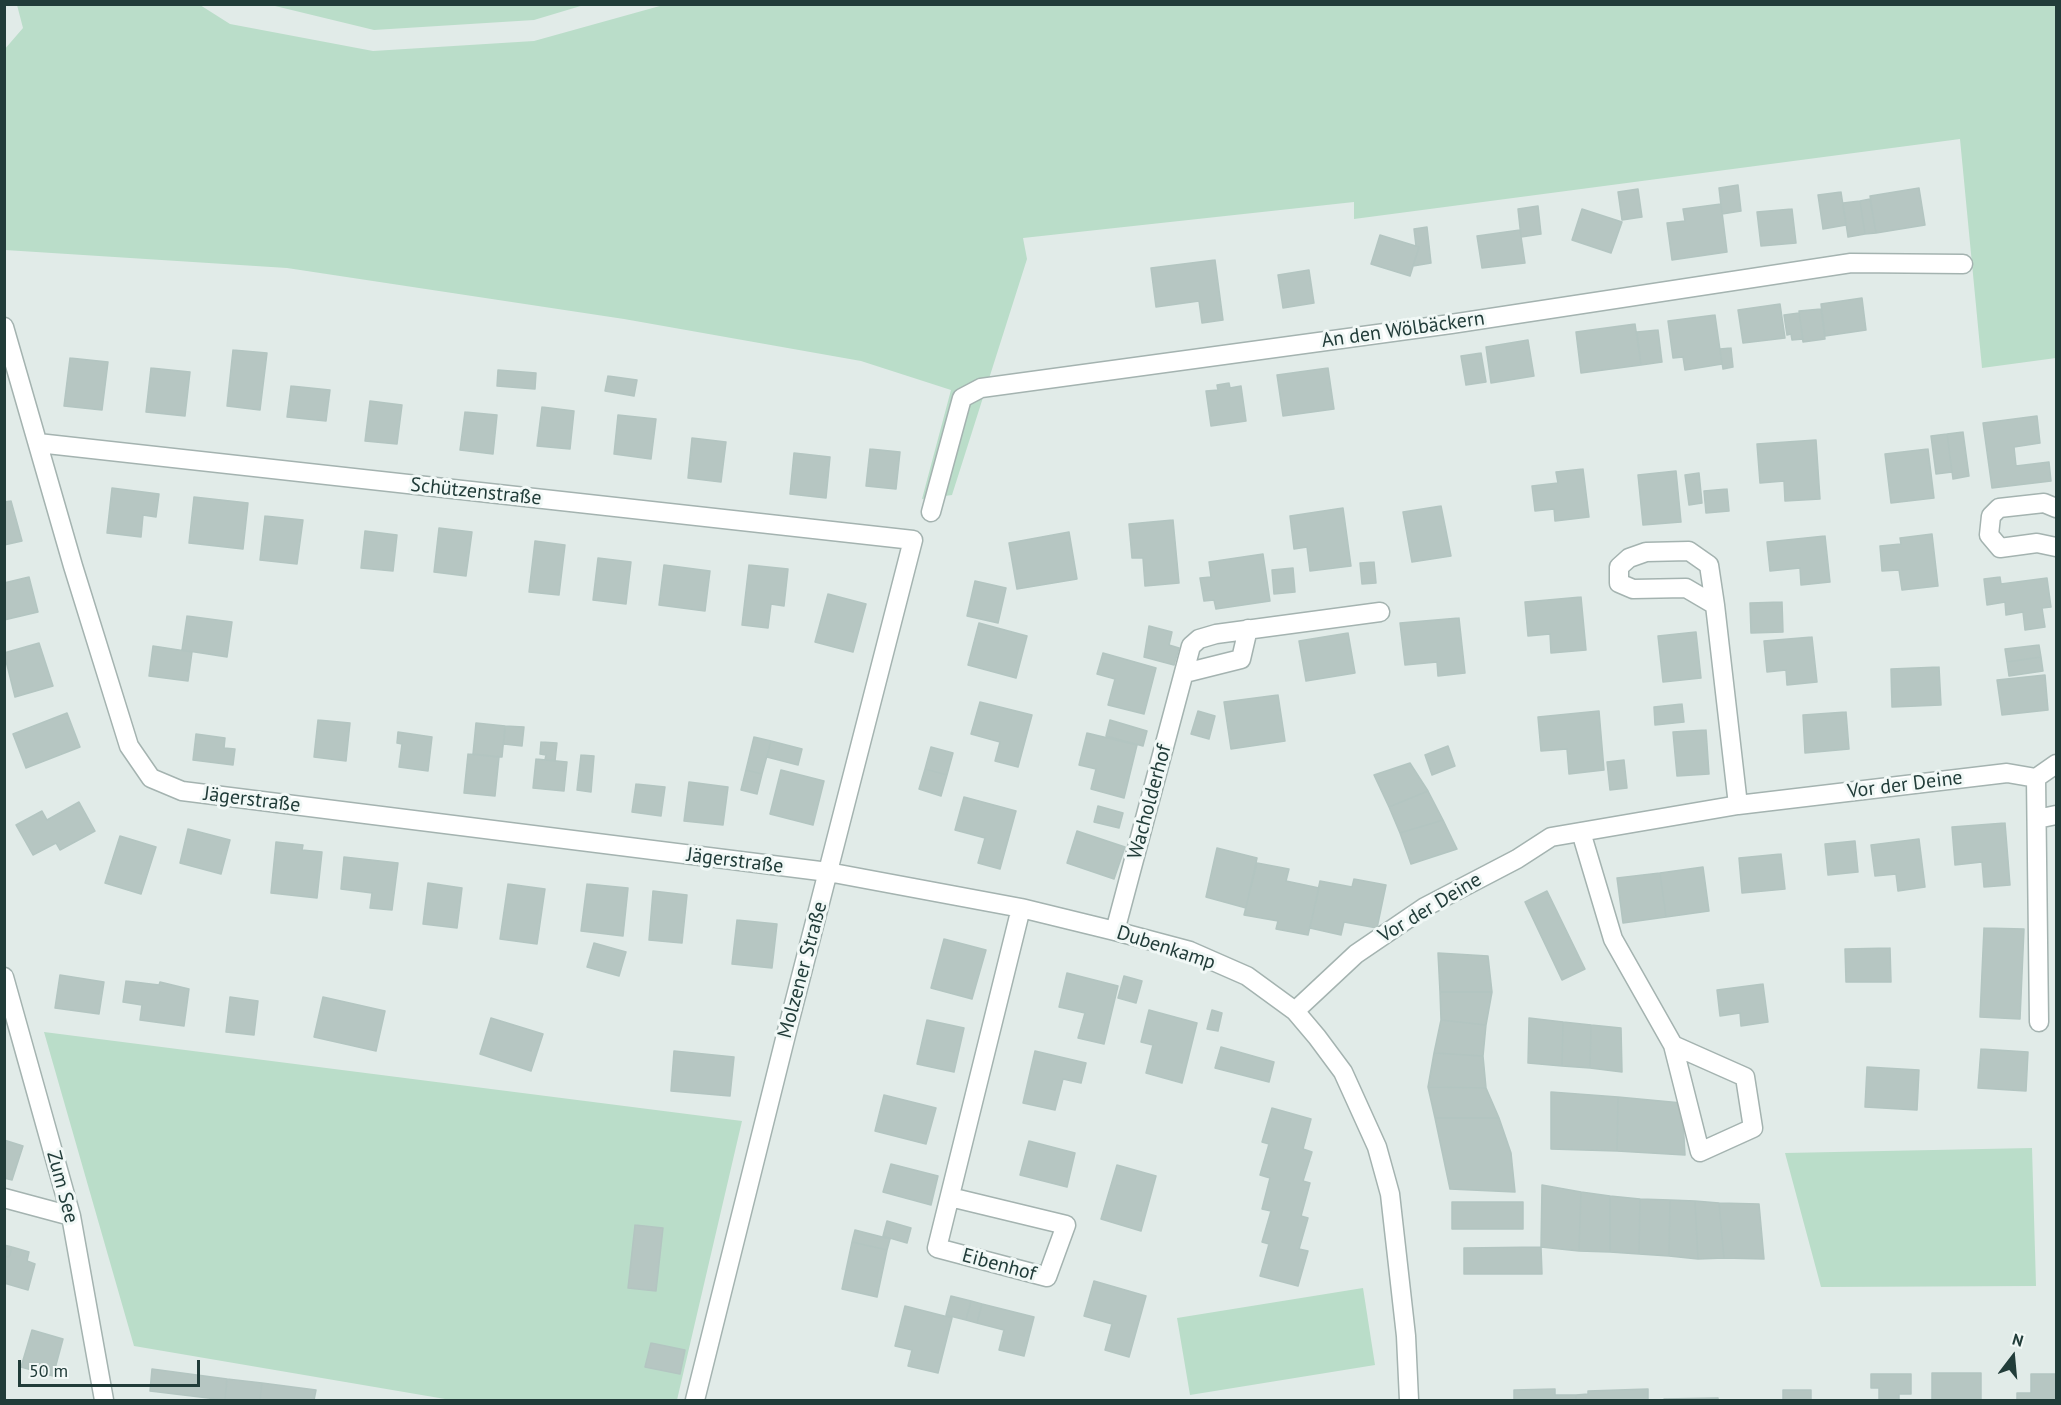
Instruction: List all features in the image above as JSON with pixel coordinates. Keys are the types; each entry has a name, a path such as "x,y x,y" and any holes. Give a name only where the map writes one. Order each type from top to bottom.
{"street":[{"name":"An den Wölbäckern","path":"932,512 962,398 981,388 1451,324 1851,263 1963,264"},
{"name":"Jägerstraße","path":"4,327 73,566 129,746 151,778 182,792 828,872"},
{"name":"Schützenstraße","path":"38,443 913,540"},
{"path":"2056,508 2044,503 1999,508 1991,516 1989,535 2000,548 2037,543 2056,547"},
{"name":"Molzener Straße","path":"695,1401 913,540"},
{"path":"1715,605 1686,588 1633,589 1619,583 1619,567 1629,558 1646,552 1689,551 1709,565 1715,605 1738,805"},
{"name":"Wacholderhof","path":"1115,930 1191,646 1198,639 1248,629 1380,612"},
{"path":"1185,673 1241,659 1248,629"},
{"path":"2039,1022 2036,778 2056,764"},
{"name":"Vor der Deine","path":"1295,1011 1356,954 1425,907 1517,859 1551,837 1738,805 2007,773 2036,778"},
{"path":"2037,819 2056,815"},
{"path":"1581,831 1613,939 1673,1045 1700,1152 1754,1128 1745,1077 1673,1045"},
{"name":"Dubenkamp","path":"828,872 1021,908 1115,930 1190,951 1247,976 1295,1011 1343,1072 1377,1147 1390,1194 1406,1336 1409,1401"},
{"name":"Eibenhof","path":"950,1197 1066,1225 1047,1277 937,1248 1021,908"},
{"name":"Zum See","path":"4,976 71,1216 104,1401"},
{"path":"4,1198 71,1216"}],"green space":[{"path":"667,4 2056,5 2056,358 1982,368 1960,139 1354,219 1354,202 1023,238 1027,259 952,495 922,499 951,390 861,361 624,319 287,268 5,250 4,50 23,28 17,5 200,5 230,24 373,51 534,41"},
{"path":"271,5 584,5 534,20 374,30"},
{"path":"44,1032 742,1121 677,1400 451,1400 134,1346"},
{"path":"2032,1148 2036,1286 1821,1287 1785,1153"},
{"path":"1363,1288 1375,1365 1190,1395 1177,1318"}],"building":[{"path":"1738,185 1741,211 1722,214 1719,188"},
{"path":"1919,188 1925,225 1876,233 1870,196"},
{"path":"1638,189 1642,217 1622,220 1618,192"},
{"path":"1841,192 1846,225 1823,229 1818,195"},
{"path":"1870,199 1876,233 1865,234 1860,201"},
{"path":"1860,201 1865,234 1848,237 1843,203"},
{"path":"1721,204 1727,252 1672,260 1667,223 1685,221 1683,209"},
{"path":"1538,206 1541,234 1521,237 1518,209"},
{"path":"1582,209 1622,222 1611,253 1572,240"},
{"path":"1792,209 1796,243 1761,246 1757,212"},
{"path":"1427,227 1431,263 1413,266 1419,247 1416,246 1414,229"},
{"path":"1520,230 1525,263 1482,268 1477,236"},
{"path":"1380,235 1419,247 1410,276 1371,264"},
{"path":"1215,260 1223,320 1202,323 1199,301 1156,307 1151,268"},
{"path":"1309,270 1314,303 1283,308 1278,275"},
{"path":"1862,298 1866,330 1825,336 1821,304"},
{"path":"1780,304 1785,338 1743,343 1738,310"},
{"path":"1821,309 1825,339 1803,342 1799,311"},
{"path":"1799,313 1803,339 1792,340 1791,334 1787,335 1784,315"},
{"path":"1715,315 1722,364 1685,370 1683,357 1673,358 1668,321"},
{"path":"1635,324 1641,365 1581,373 1576,332"},
{"path":"1658,330 1662,362 1641,365 1637,332"},
{"path":"1528,340 1534,376 1491,383 1486,347"},
{"path":"1731,348 1733,367 1723,369 1720,349"},
{"path":"233,350 267,353 260,410 227,406"},
{"path":"1481,353 1486,382 1466,385 1461,356"},
{"path":"70,358 108,362 102,410 64,406"},
{"path":"151,368 190,372 185,416 146,412"},
{"path":"1328,368 1334,409 1283,416 1277,375"},
{"path":"498,370 536,373 535,389 497,386"},
{"path":"608,376 637,380 634,396 605,391"},
{"path":"1229,383 1230,388 1241,386 1246,421 1211,426 1206,391 1218,390 1217,385"},
{"path":"291,386 330,390 326,421 287,417"},
{"path":"370,401 402,405 397,444 365,441"},
{"path":"542,407 574,411 570,449 537,446"},
{"path":"465,412 497,415 493,454 460,450"},
{"path":"618,415 656,419 651,459 614,454"},
{"path":"2037,416 2040,443 2014,447 2016,466 2049,462 2051,481 1992,488 1983,423"},
{"path":"1963,432 1969,476 1953,479 1947,434"},
{"path":"1947,434 1952,472 1936,474 1931,436"},
{"path":"692,438 726,442 721,482 688,478"},
{"path":"1816,440 1820,499 1785,501 1784,481 1760,483 1757,444"},
{"path":"870,449 900,452 896,489 866,486"},
{"path":"1928,449 1934,498 1891,503 1885,454"},
{"path":"794,453 830,457 826,498 790,494"},
{"path":"1583,469 1589,517 1555,521 1554,509 1535,511 1532,486 1558,483 1556,472"},
{"path":"1676,471 1681,522 1643,525 1638,475"},
{"path":"1699,473 1702,503 1689,505 1685,475"},
{"path":"112,488 159,494 156,517 143,515 141,537 107,533"},
{"path":"1727,489 1729,511 1706,513 1704,491"},
{"path":"194,497 248,503 243,549 189,543"},
{"path":"11,501 22,541 4,545 4,502"},
{"path":"1441,506 1451,556 1412,562 1403,512"},
{"path":"1343,508 1351,566 1310,571 1307,547 1294,549 1290,516"},
{"path":"265,516 303,520 297,564 260,560"},
{"path":"1173,520 1179,583 1145,586 1143,558 1132,558 1129,524"},
{"path":"439,528 472,532 466,576 434,572"},
{"path":"365,531 397,535 393,571 361,568"},
{"path":"1069,532 1077,579 1017,589 1009,543"},
{"path":"1932,534 1938,586 1902,590 1899,570 1882,571 1880,546 1901,544 1900,538"},
{"path":"1825,536 1830,582 1801,585 1800,568 1770,571 1767,542"},
{"path":"535,541 565,545 559,595 529,592"},
{"path":"1263,554 1270,601 1216,609 1214,600 1204,601 1200,578 1211,577 1209,562"},
{"path":"598,558 631,562 626,604 593,600"},
{"path":"1374,562 1376,583 1362,584 1360,563"},
{"path":"664,565 710,571 705,611 659,605"},
{"path":"749,565 788,569 784,606 771,604 768,628 742,625"},
{"path":"1293,568 1295,592 1274,594 1272,570"},
{"path":"29,577 38,612 4,620 4,583"},
{"path":"2000,577 2001,584 2047,578 2051,607 2042,608 2045,627 2025,630 2023,612 2006,615 2005,602 1987,605 1984,579"},
{"path":"975,581 1006,588 998,623 967,616"},
{"path":"828,594 866,604 853,652 815,642"},
{"path":"1581,597 1586,650 1551,653 1550,634 1528,636 1525,602"},
{"path":"1782,602 1783,632 1751,633 1750,603"},
{"path":"187,616 232,622 227,657 182,650"},
{"path":"1459,618 1465,673 1438,676 1437,662 1405,665 1400,623"},
{"path":"979,623 1027,636 1016,678 968,665"},
{"path":"1149,626 1172,632 1169,645 1179,648 1174,665 1144,657"},
{"path":"1696,632 1701,678 1663,682 1658,636"},
{"path":"1348,633 1355,673 1306,681 1299,641"},
{"path":"1812,637 1817,682 1787,685 1786,670 1767,672 1764,641"},
{"path":"39,643 53,686 15,697 4,653"},
{"path":"2039,645 2041,657 2007,662 2005,649"},
{"path":"153,646 192,652 188,681 149,676"},
{"path":"1103,653 1156,668 1144,714 1108,705 1115,679 1097,674"},
{"path":"2041,657 2043,671 2009,676 2007,662"},
{"path":"1939,667 1941,705 1892,707 1891,669"},
{"path":"2045,675 2048,710 2002,715 1997,680"},
{"path":"1278,695 1285,741 1231,749 1224,702"},
{"path":"980,702 1032,715 1018,767 995,761 1000,742 971,734"},
{"path":"1682,704 1684,722 1655,725 1654,707"},
{"path":"1198,711 1215,716 1209,739 1191,734"},
{"path":"1599,711 1604,770 1569,774 1567,749 1541,751 1538,717"},
{"path":"1846,712 1849,749 1805,753 1803,715"},
{"path":"67,713 80,747 26,768 13,734"},
{"path":"318,720 350,723 346,761 314,757"},
{"path":"1110,720 1147,731 1143,746 1106,736"},
{"path":"476,723 505,726 502,757 473,754"},
{"path":"505,726 524,727 522,746 504,744"},
{"path":"1706,730 1709,774 1677,776 1673,732"},
{"path":"398,732 432,737 428,771 399,767 402,744 397,743"},
{"path":"1087,733 1137,745 1124,798 1091,789 1096,769 1079,765"},
{"path":"196,734 225,738 224,748 235,749 233,765 193,760"},
{"path":"754,737 771,741 762,774 746,770"},
{"path":"771,741 802,749 798,765 767,757"},
{"path":"541,742 557,743 555,761 545,760 546,755 540,754"},
{"path":"1448,746 1455,766 1432,775 1425,755"},
{"path":"931,747 953,753 947,775 925,769"},
{"path":"468,754 499,757 495,796 464,793"},
{"path":"581,755 594,756 591,792 577,790"},
{"path":"536,759 567,762 564,791 533,788"},
{"path":"1624,760 1627,788 1610,790 1607,762"},
{"path":"1410,763 1428,791 1389,807 1374,775"},
{"path":"925,769 947,775 941,796 919,789"},
{"path":"746,770 762,774 757,794 741,790"},
{"path":"781,770 824,781 813,825 770,814"},
{"path":"689,782 728,787 723,825 684,821"},
{"path":"636,784 665,787 661,816 632,812"},
{"path":"1428,791 1443,820 1400,833 1389,807"},
{"path":"964,797 1016,811 1000,869 978,863 985,838 955,830"},
{"path":"79,802 95,831 60,850 56,843 33,855 16,825 42,811 47,820"},
{"path":"1098,806 1123,813 1119,828 1094,822"},
{"path":"1443,820 1457,849 1411,864 1400,833"},
{"path":"2005,823 2010,885 1984,887 1982,862 1955,865 1952,827"},
{"path":"188,829 230,840 221,874 180,863"},
{"path":"1077,831 1125,847 1114,879 1067,863"},
{"path":"120,836 156,847 141,894 105,883"},
{"path":"1919,839 1925,887 1898,891 1896,874 1875,876 1871,845"},
{"path":"1855,841 1858,872 1828,875 1825,844"},
{"path":"276,842 303,845 302,850 322,852 317,898 271,893"},
{"path":"1217,848 1257,858 1246,908 1206,897"},
{"path":"1781,854 1785,889 1742,893 1739,858"},
{"path":"344,857 398,863 392,910 370,908 372,893 341,889"},
{"path":"1257,863 1289,869 1286,881 1319,888 1308,935 1276,929 1278,921 1244,915"},
{"path":"1703,867 1709,911 1666,917 1660,873"},
{"path":"1660,873 1666,917 1623,923 1617,878"},
{"path":"1354,879 1386,885 1377,928 1344,922 1341,935 1310,928 1320,881 1352,887"},
{"path":"428,883 462,888 457,928 423,924"},
{"path":"508,884 545,889 537,944 500,939"},
{"path":"587,884 628,888 623,936 581,931"},
{"path":"653,891 687,895 682,943 649,940"},
{"path":"1547,891 1585,969 1562,980 1525,902"},
{"path":"737,920 777,924 772,968 732,964"},
{"path":"1984,928 2024,929 2020,1019 1980,1017"},
{"path":"944,939 986,950 972,999 931,988"},
{"path":"594,943 626,952 619,976 587,967"},
{"path":"1890,948 1891,982 1846,982 1845,949"},
{"path":"1438,953 1488,956 1492,992 1440,992"},
{"path":"1067,973 1118,986 1104,1044 1078,1038 1085,1013 1059,1007"},
{"path":"60,975 104,982 99,1014 55,1008"},
{"path":"1124,976 1142,981 1136,1003 1118,998"},
{"path":"126,981 159,985 160,982 189,989 184,1026 140,1020 142,1005 123,1002"},
{"path":"1763,984 1768,1022 1741,1026 1740,1013 1720,1016 1717,990"},
{"path":"1440,992 1492,992 1486,1025 1441,1020"},
{"path":"230,997 258,1001 254,1035 226,1032"},
{"path":"323,997 385,1011 376,1051 314,1037"},
{"path":"1149,1010 1197,1023 1182,1083 1146,1073 1153,1045 1141,1042"},
{"path":"1212,1010 1222,1013 1218,1031 1207,1029"},
{"path":"491,1018 543,1034 531,1071 480,1054"},
{"path":"1529,1018 1563,1022 1562,1066 1528,1063"},
{"path":"927,1020 964,1028 954,1072 917,1064"},
{"path":"1441,1020 1486,1025 1483,1056 1434,1053"},
{"path":"1563,1022 1591,1025 1590,1068 1562,1066"},
{"path":"1591,1025 1621,1028 1622,1072 1590,1068"},
{"path":"1221,1047 1274,1062 1269,1082 1215,1068"},
{"path":"1981,1049 2028,1052 2026,1091 1978,1088"},
{"path":"674,1051 734,1057 730,1096 671,1091"},
{"path":"1035,1051 1086,1063 1081,1083 1063,1079 1055,1110 1023,1103"},
{"path":"1434,1053 1483,1056 1486,1088 1428,1087"},
{"path":"1867,1067 1919,1070 1917,1110 1865,1107"},
{"path":"1428,1087 1486,1088 1499,1118 1435,1118"},
{"path":"1551,1092 1618,1097 1617,1151 1551,1149"},
{"path":"884,1095 936,1108 926,1144 875,1131"},
{"path":"1618,1097 1682,1103 1685,1155 1617,1151"},
{"path":"1272,1108 1311,1119 1303,1149 1312,1152 1303,1181 1310,1183 1301,1216 1308,1218 1299,1249 1308,1251 1298,1286 1260,1276 1269,1244 1262,1242 1271,1211 1262,1209 1270,1178 1260,1175 1269,1144 1262,1142"},
{"path":"1435,1118 1499,1118 1511,1153 1515,1192 1450,1189"},
{"path":"4,1140 23,1146 12,1180 4,1178"},
{"path":"1029,1141 1075,1153 1067,1187 1020,1175"},
{"path":"891,1164 938,1176 931,1205 883,1192"},
{"path":"1117,1165 1156,1176 1141,1231 1101,1219"},
{"path":"1542,1185 1581,1192 1579,1251 1541,1247"},
{"path":"1581,1192 1610,1196 1610,1252 1579,1251"},
{"path":"1610,1196 1640,1199 1639,1254 1610,1252"},
{"path":"1640,1199 1670,1200 1669,1256 1639,1254"},
{"path":"1670,1200 1695,1201 1698,1259 1669,1256"},
{"path":"1695,1201 1719,1203 1724,1258 1698,1259"},
{"path":"1452,1202 1523,1202 1523,1229 1452,1229"},
{"path":"1719,1203 1759,1204 1764,1259 1724,1258"},
{"path":"887,1221 911,1228 907,1243 883,1236"},
{"path":"635,1225 663,1228 656,1291 628,1288"},
{"path":"855,1230 890,1239 887,1250 852,1242"},
{"path":"852,1242 887,1250 877,1297 842,1289"},
{"path":"4,1245 12,1247 9,1257 4,1256"},
{"path":"12,1247 29,1252 27,1261 35,1264 28,1290 4,1283 4,1256 9,1257"},
{"path":"1541,1247 1542,1274 1464,1274 1464,1248"},
{"path":"1094,1281 1146,1296 1129,1357 1105,1350 1112,1324 1084,1316"},
{"path":"951,1296 971,1301 966,1320 946,1315"},
{"path":"971,1301 982,1304 977,1323 966,1320"},
{"path":"982,1304 1034,1317 1024,1356 999,1350 1004,1330 977,1323"},
{"path":"905,1306 952,1318 938,1373 908,1366 912,1350 895,1346"},
{"path":"32,1330 63,1339 53,1376 21,1367"},
{"path":"651,1343 685,1350 680,1374 645,1367"},
{"path":"152,1369 227,1379 225,1400 150,1391"},
{"path":"1932,1373 1981,1373 1981,1400 1932,1400"},
{"path":"1871,1374 1911,1374 1911,1394 1899,1394 1899,1400 1879,1400 1879,1388 1871,1388"},
{"path":"2031,1374 2056,1374 2056,1400 2017,1400 2017,1393 2031,1393"},
{"path":"227,1379 262,1383 260,1400 225,1400"},
{"path":"262,1383 316,1390 314,1400 260,1400"},
{"path":"1555,1389 1555,1395 1576,1395 1576,1400 1514,1400 1514,1390"},
{"path":"1648,1389 1648,1400 1576,1400 1576,1395 1588,1394 1588,1391"},
{"path":"1783,1390 1811,1390 1811,1400 1783,1400"},
{"path":"1718,1398 1718,1400 1664,1400 1664,1399"}]}
